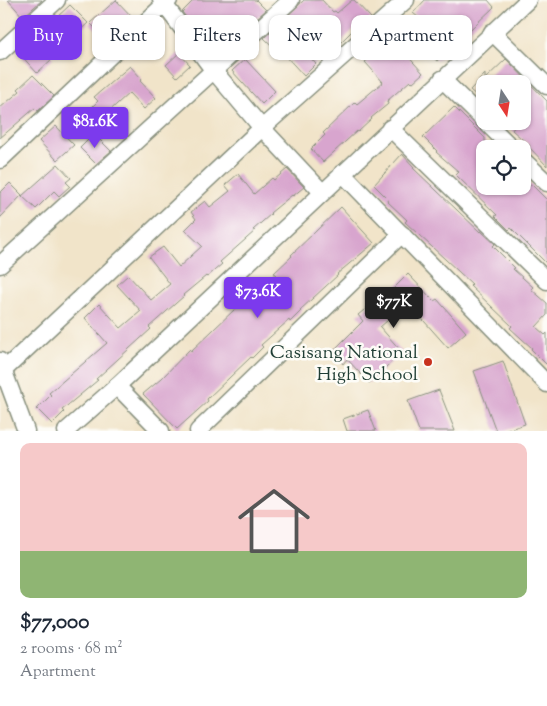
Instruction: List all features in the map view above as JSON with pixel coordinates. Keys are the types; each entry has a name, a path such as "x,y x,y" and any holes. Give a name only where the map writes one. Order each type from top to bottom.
{"street":[{"path":"0,52 57,0"},
{"path":"0,265 291,0"},
{"path":"26,431 2,365 262,128 406,0"},
{"path":"66,431 117,386 528,0"},
{"path":"0,160 165,1 214,71 262,128 322,192"},
{"path":"492,32 547,86"},
{"path":"442,79 504,140"},
{"path":"390,128 547,281"},
{"path":"531,168 547,183"},
{"path":"342,173 547,384"},
{"path":"198,431 402,234"},
{"path":"117,386 162,431"}],"building":[{"path":"8,0 42,0 25,15 21,15"},
{"path":"116,0 130,15 99,15"},
{"path":"194,0 256,0 266,10 259,16 184,15 182,12"},
{"path":"304,0 322,0 333,12 337,13 354,0 368,15 351,15 351,32 341,42 341,15 288,15"},
{"path":"425,0 488,0 494,7 472,28 472,15 415,15 413,13"},
{"path":"70,5 80,15 59,15"},
{"path":"82,17 88,23 82,29"},
{"path":"269,33 269,43 264,38"},
{"path":"175,57 175,60 185,60 190,65 177,77 166,65"},
{"path":"506,59 522,75 489,75"},
{"path":"25,60 51,60 37,73"},
{"path":"246,60 275,91 262,104 232,71"},
{"path":"289,60 312,60 316,64 304,76"},
{"path":"367,60 411,60 423,73 412,83 410,81 387,101 388,104 323,162 311,149 325,135 323,133 355,102 357,104 383,82 365,62"},
{"path":"130,66 142,79 140,81 156,98 144,109 129,93 93,126 83,116 98,101 94,97"},
{"path":"33,75 54,96 38,111 35,108 0,138 0,108 20,91 18,89"},
{"path":"476,84 476,95 470,90"},
{"path":"531,85 547,101 547,166 531,149 531,140 523,140 512,130 531,130"},
{"path":"454,107 485,138 485,140 476,140 476,195 456,175 459,172 436,152 423,137"},
{"path":"56,126 74,145 57,160 39,141"},
{"path":"94,134 111,151 96,164 80,148"},
{"path":"402,154 413,168 495,244 493,246 515,268 513,269 547,303 547,315 536,327 545,335 547,333 547,365 510,328 512,326 470,286 472,284 405,222 407,220 387,201 388,199 374,185"},
{"path":"58,164 71,178 66,182 70,186 59,196 54,191 36,209 22,196"},
{"path":"287,169 304,187 270,213 253,230 255,231 220,262 222,264 183,295 149,327 151,329 96,379 98,380 62,410 64,412 52,424 37,409 51,395 49,393 107,343 85,318 99,304 121,328 141,311 117,285 128,275 151,300 170,284 149,257 163,247 179,267 202,246 185,230 196,219 191,212 205,201 210,207 230,191 225,185 238,174 254,194 272,178 274,180"},
{"path":"10,183 22,195 0,218 0,193"},
{"path":"532,185 547,200 547,264 511,228 509,230 495,216 497,215 476,195 531,195"},
{"path":"341,207 374,243 337,274 290,322 289,320 261,345 263,347 177,429 143,394 161,379 190,349 191,351 235,309 276,274 274,273 291,255"},
{"path":"408,274 434,301 437,299 466,332 448,348 408,303 380,327 402,352 369,383 347,359 343,364 332,352 363,321 358,315 375,301 378,304"},
{"path":"503,361 525,424 504,431 496,431 474,371"},
{"path":"439,390 455,431 419,431 408,401"},
{"path":"368,410 376,431 347,431 343,419"}],"place":[{"name":"Casisang National High School","path":"428,362"}]}
